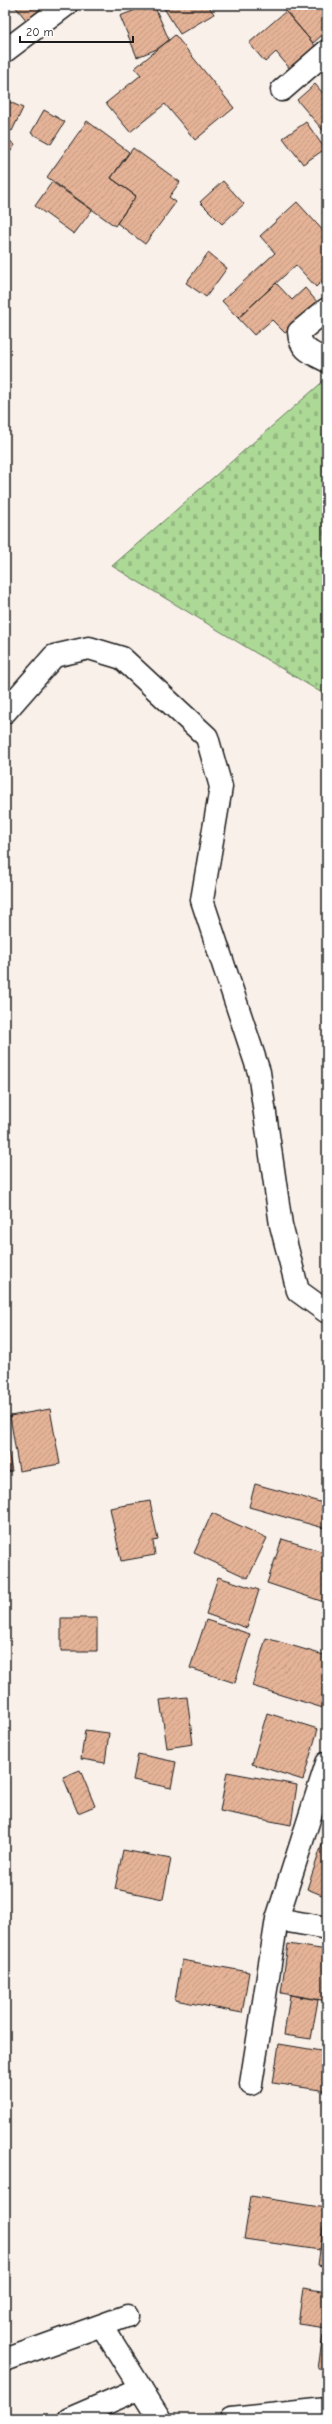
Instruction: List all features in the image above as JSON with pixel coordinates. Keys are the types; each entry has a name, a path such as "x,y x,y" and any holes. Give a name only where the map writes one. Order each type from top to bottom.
{"street":[{"path":"5,51 66,5"},
{"path":"282,90 327,51"},
{"path":"327,309 299,332 300,341 305,350 327,361"},
{"path":"5,712 54,656 89,648 122,658 207,736 221,786 202,900 259,1072 281,1225 298,1291 327,1312"},
{"path":"251,2084 277,1919 327,1763"},
{"path":"277,1919 327,1928"},
{"path":"5,2360 127,2316"},
{"path":"102,2326 160,2419"},
{"path":"69,2419 141,2388"},
{"path":"231,2419 327,2409"}],"green space":[{"path":"327,378 327,696 112,566"}],"building":[{"path":"14,5 58,5 31,26"},
{"path":"148,5 154,5 169,40 157,49 137,57 120,16"},
{"path":"162,5 208,5 214,14 180,34"},
{"path":"280,5 327,5 324,9 327,13 327,31 313,43"},
{"path":"286,11 317,48 291,70 276,52 265,62 249,43"},
{"path":"175,35 234,108 195,140 165,104 130,132 106,103 141,75 135,68"},
{"path":"315,84 327,98 327,135 297,100"},
{"path":"5,100 23,108 12,131 5,128"},
{"path":"44,110 65,122 51,144 31,133"},
{"path":"87,121 129,152 111,178 136,196 115,226 47,177"},
{"path":"306,122 325,149 303,164 283,138"},
{"path":"5,137 15,145 5,159"},
{"path":"133,148 180,182 169,197 176,202 145,244 117,223 136,196 111,178"},
{"path":"223,181 244,204 222,224 200,202"},
{"path":"52,182 92,210 74,234 35,206"},
{"path":"297,202 327,235 327,276 316,287 296,265 238,318 222,301 275,253 260,236"},
{"path":"327,208 327,218 322,213"},
{"path":"208,253 227,268 206,297 186,283"},
{"path":"276,283 292,300 305,288 318,303 285,333 272,320 254,335 238,318"},
{"path":"50,1409 60,1464 19,1471 10,1416"},
{"path":"5,1436 12,1471 5,1472"},
{"path":"255,1484 327,1504 327,1529 249,1507"},
{"path":"150,1501 158,1540 153,1541 155,1555 121,1561 110,1508"},
{"path":"212,1513 267,1538 248,1578 194,1553"},
{"path":"282,1539 327,1553 327,1603 267,1583"},
{"path":"218,1577 259,1590 247,1628 206,1614"},
{"path":"61,1618 97,1618 97,1651 61,1651"},
{"path":"206,1620 250,1634 235,1683 190,1668"},
{"path":"266,1638 327,1656 327,1694 323,1708 252,1686"},
{"path":"187,1697 193,1744 167,1748 160,1700"},
{"path":"267,1713 318,1729 303,1780 252,1764"},
{"path":"85,1730 109,1733 105,1763 81,1759"},
{"path":"138,1754 176,1762 171,1788 133,1780"},
{"path":"80,1770 95,1806 78,1813 63,1777"},
{"path":"227,1772 297,1785 291,1825 220,1811"},
{"path":"327,1830 327,1897 307,1889"},
{"path":"123,1850 171,1859 163,1899 115,1889"},
{"path":"288,1944 327,1950 327,2001 281,1993"},
{"path":"182,1960 249,1972 242,2013 175,2000"},
{"path":"290,1995 318,2000 311,2039 284,2035"},
{"path":"279,2044 327,2052 327,2091 273,2083"},
{"path":"251,2196 326,2208 320,2250 244,2239"},
{"path":"327,2208 327,2267 318,2265"},
{"path":"303,2288 327,2292 327,2328 298,2324"},
{"path":"323,2335 327,2336 327,2370 318,2369"}]}
